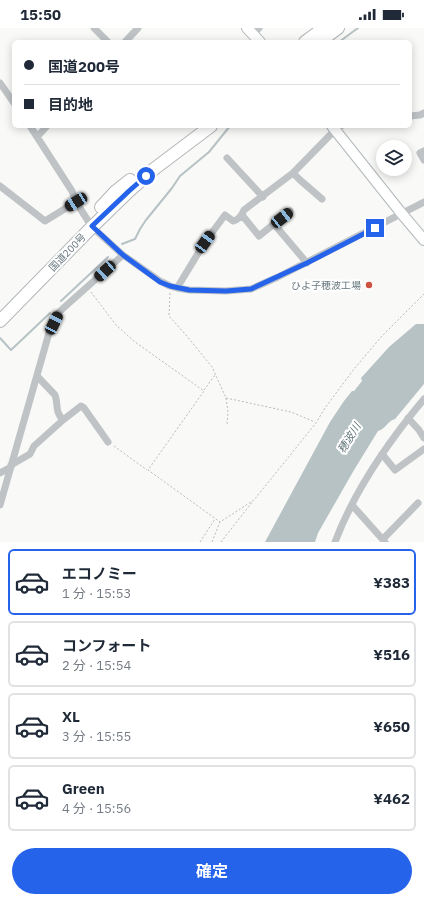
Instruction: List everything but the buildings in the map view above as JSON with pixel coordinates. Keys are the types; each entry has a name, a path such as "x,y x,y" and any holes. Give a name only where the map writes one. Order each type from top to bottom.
{"highway":[{"path":"308,40 324,28"},
{"path":"323,40 338,28"},
{"name":"国道200号","path":"0,311 90,224 205,128"},
{"name":"国道200号","path":"0,321 90,224"}],"street":[{"path":"94,28 106,40"},
{"path":"127,40 138,28"},
{"path":"0,83 12,100"},
{"path":"412,116 424,113"},
{"path":"31,128 72,191 76,202 90,224 123,255 160,282 189,290 226,291 251,289 307,263 424,202"},
{"path":"37,137 45,128"},
{"path":"174,287 225,215 233,220 236,220 242,215 244,210 293,173 335,128"},
{"path":"337,128 402,214 424,240"},
{"path":"424,151 420,153 424,160"},
{"path":"227,158 263,197"},
{"path":"293,173 322,199"},
{"path":"0,186 45,221 76,202"},
{"path":"242,215 259,236 290,212"},
{"path":"274,224 307,263"},
{"path":"0,505 49,333 59,312 123,255"},
{"path":"37,376 55,395 57,410 59,416 63,420"},
{"path":"335,542 362,485 382,454 424,399"},
{"path":"0,473 30,454 34,446 81,406 84,408 108,442"},
{"path":"408,418 424,438"},
{"path":"382,454 395,470 424,449"},
{"path":"352,505 384,540 418,503"}],"path":[{"path":"87,287 116,325 135,342 204,391"},
{"path":"174,287 169,316 212,367 226,398 228,412 227,424"},
{"path":"221,542 316,423 354,368 382,336 424,294"},
{"path":"148,470 215,375"},
{"path":"226,398 291,412 316,423"},
{"path":"108,442 220,522"},
{"path":"212,542 220,522 254,500"},
{"path":"200,542 216,518"}],"water":[{"name":"穂波川","path":"416,324 424,324 424,384 395,419 390,421 383,429 378,431 318,533 315,542 265,542 330,422 344,401 362,381 361,378 389,347"}],"waterway":[{"path":"342,40 358,28"},
{"path":"122,244 135,239 146,220 180,176 209,152 228,128"},
{"path":"61,301 108,257"},
{"path":"0,338 11,350 50,313"}],"place":[{"name":"ひよ子穂波工場","path":"369,285"}],"route":[{"path":"146,176 92,226 123,255 160,282 177,288 189,290 226,291 251,289 307,263 375,228"}]}
